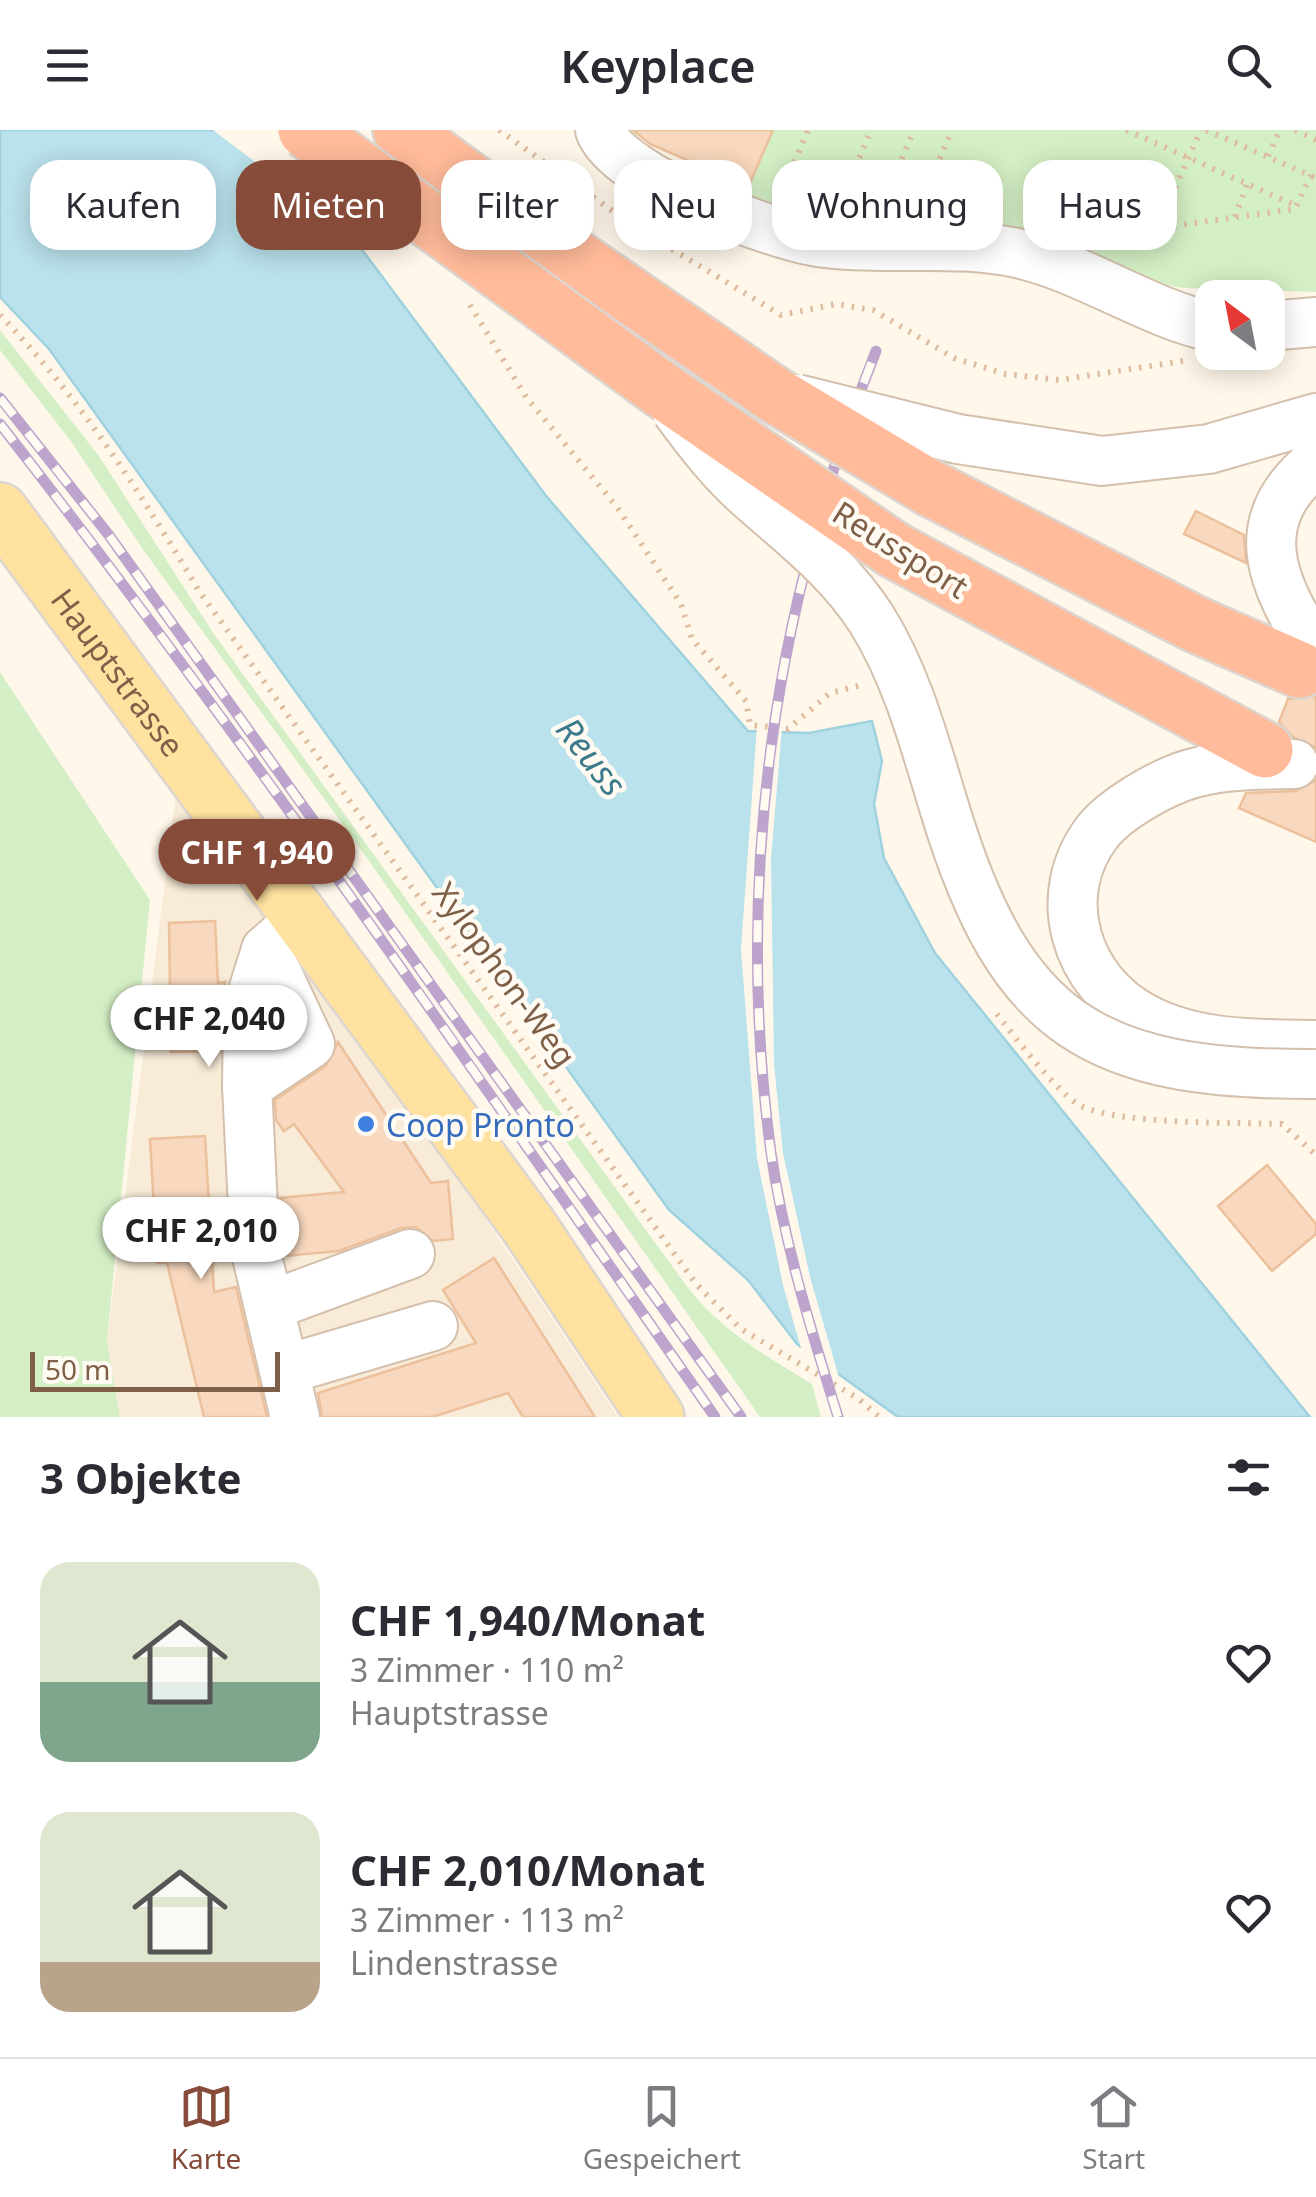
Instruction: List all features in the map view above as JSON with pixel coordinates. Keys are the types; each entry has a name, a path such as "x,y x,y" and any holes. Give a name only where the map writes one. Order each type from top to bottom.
{"highway":[{"name":"Reussport","path":"306,130 658,388 894,550 1280,757"},
{"path":"401,130 557,245 775,394 930,488 1195,624 1308,660"}],"main road":[{"name":"Hauptstrasse","path":"0,511 284,934 528,1225 656,1417"}],"street":[{"path":"600,130 608,147 627,164 676,192 800,239 1022,254 1195,340"},
{"path":"1285,325 1316,322"},
{"path":"658,388 725,471 828,563 872,620 914,708 973,892 993,934 1039,995 1065,1020 1132,1056 1182,1068 1316,1074"},
{"path":"775,394 958,440 1102,461 1209,449 1316,418"},
{"path":"1308,660 1278,588 1270,542 1274,516 1288,491 1316,462"},
{"path":"1280,757 1177,778 1100,829 1084,853 1075,881 1075,932 1084,959 1099,982 1146,1020 1177,1032 1237,1044 1316,1045"},
{"path":"247,1086 310,1044 284,934"},
{"path":"284,934 248,1007 247,1086 254,1248 295,1417"},
{"path":"268,1306 410,1254"},
{"path":"284,1370 433,1326"}],"path":[{"path":"500,130 635,227 781,316 836,304 873,310 954,358 1023,376 1059,380 1195,345"},
{"path":"796,160 808,130"},
{"path":"859,160 872,130"},
{"path":"901,160 914,130"},
{"path":"939,160 952,130"},
{"path":"1126,130 1297,206"},
{"path":"1203,130 1313,176 1297,206 1158,228 1203,130"},
{"path":"1268,157 1280,130"},
{"path":"1300,131 1316,140"},
{"path":"1235,217 1247,184"},
{"path":"468,302 526,397 617,507 681,604 692,639 746,702 750,725 788,729 830,694"},
{"name":"Xylophon-Weg","path":"0,316 36,352 129,474 198,590 696,1284 741,1329 858,1399 879,1417"},
{"path":"1017,1042 1079,1106 1156,1120 1282,1124 1316,1155"}],"shaded area":[{"path":"180,762 618,1417 120,1417 107,1341"}],"green space":[{"path":"625,130 1316,130 1316,292 1285,291 1285,280 1195,280 1195,288 1184,288 936,250 1003,250 1003,160 772,160 772,213 752,204 752,160 686,160"},
{"path":"0,330 99,456 214,634 688,1288 730,1330 812,1384 821,1417 760,1417 352,837 144,551 70,440 0,350"},
{"path":"0,672 150,900 107,1341 120,1417 0,1417"}],"water":[{"name":"Reuss","path":"0,130 325,130 333,160 236,160 236,250 362,250 547,497 748,731 809,733 872,721 882,761 874,804 884,858 935,953 1310,1417 898,1417 797,1344 748,1280 669,1210 49,349 0,297"}],"pier":[{"path":"213,130 330,130 339,160 253,160"},
{"path":"757,726 782,727 771,859 774,1064 783,1153 810,1277 840,1381 803,1355 783,1285 757,1158 741,949"}],"building":[{"path":"633,130 773,130 752,178 752,160 687,160 650,144"},
{"path":"1196,511 1244,535 1246,563 1184,534"},
{"path":"1316,696 1316,748 1293,737 1279,722 1288,699"},
{"path":"1316,780 1316,842 1239,808 1246,793 1296,791"},
{"path":"215,921 218,983 225,982 220,1051 171,1052 169,923"},
{"path":"338,1042 431,1183 448,1181 453,1239 433,1241 416,1227 401,1228 339,1251 285,1256 280,1198 344,1192 294,1124 284,1131 276,1120 275,1100 326,1066"},
{"path":"205,1136 214,1292 236,1287 267,1417 204,1417 167,1263 157,1263 150,1139"},
{"path":"1267,1165 1316,1224 1316,1234 1272,1271 1218,1206"},
{"path":"494,1258 595,1417 523,1417 508,1393 432,1417 322,1417 318,1393 476,1343 443,1290"}],"railway":[{"path":"838,1417 791,1253 771,1153 757,948 761,846 771,745 788,645 811,546 876,351"},
{"path":"0,398 108,534 741,1417"},
{"path":"0,424 275,792 715,1417"}],"place":[{"name":"Coop Pronto","path":"366,1124"}]}
